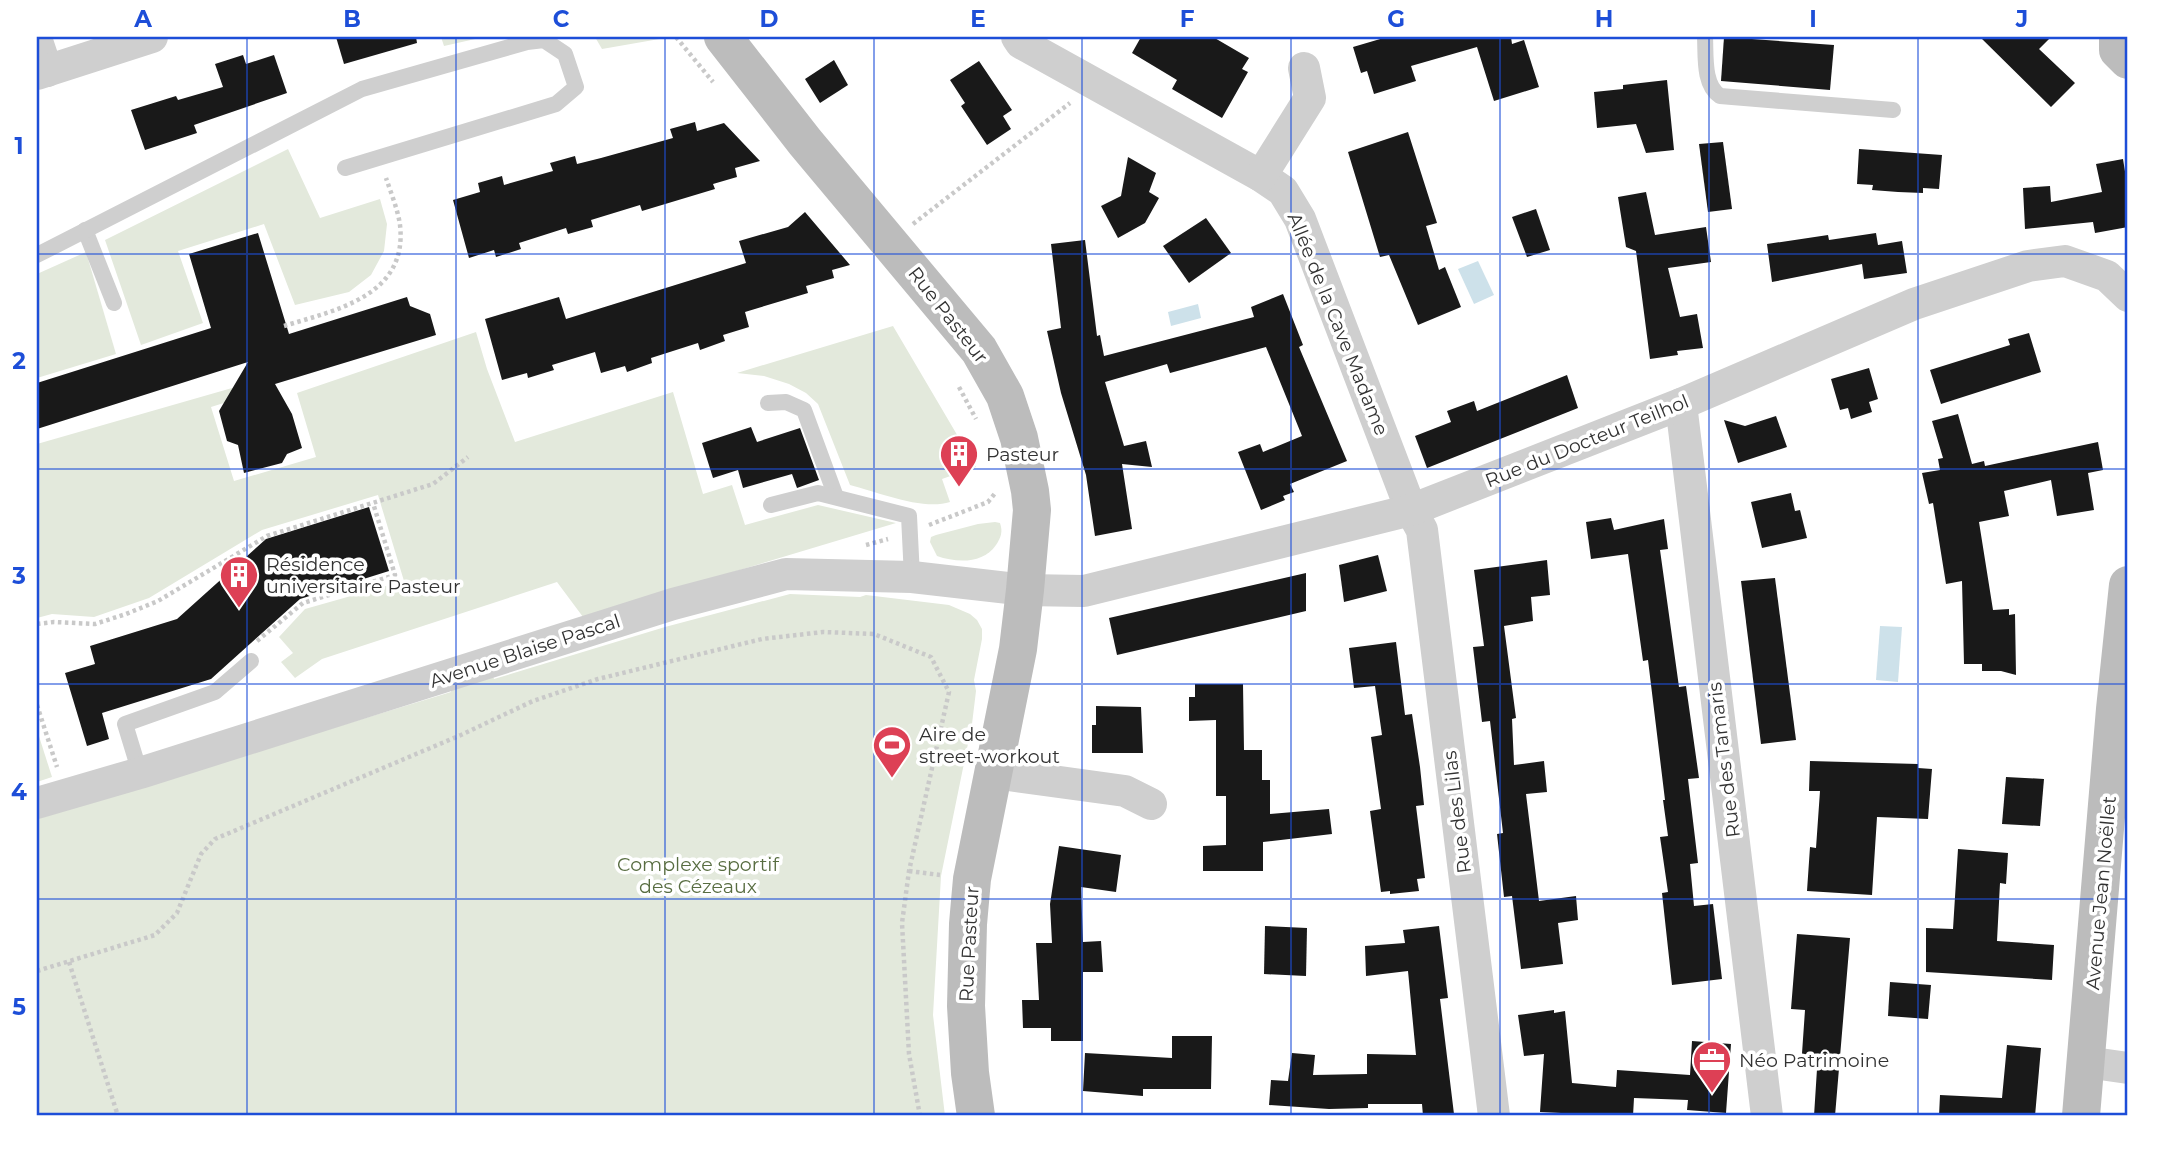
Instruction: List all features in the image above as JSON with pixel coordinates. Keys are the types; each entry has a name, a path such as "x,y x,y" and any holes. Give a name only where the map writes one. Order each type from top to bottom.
{"main road":[{"name":"Rue Pasteur","path":"723,37 805,142 979,350 1005,396 1019,438 1030,491 1031,530 1025,590 1018,649 972,879 968,924 966,1006 976,1116"},
{"path":"2118,37 2119,50 2128,60"},
{"name":"Avenue Jean Noëllet","path":"2081,1116 2128,586"}],"street":[{"path":"37,41 42,73 152,37"},
{"name":"Allée de la Cave Madame","path":"1017,37 1021,43 1261,176 1283,191 1300,219 1410,510"},
{"path":"1261,176 1310,97 1304,68"},
{"name":"Rue du Docteur Teilhol","path":"1025,590 1084,592 1410,510 1681,404 1914,304 2028,266 2065,261 2106,276 2128,296"},
{"name":"Rue des Tamaris","path":"1681,404 1767,1116"},
{"name":"Rue des Lilas","path":"1410,510 1422,530 1494,1116"},
{"name":"Avenue Blaise Pascal","path":"37,803 140,774 673,604 786,575 912,577 1025,590"},
{"path":"994,774 1125,791 1151,804"},
{"path":"2086,1062 2128,1068"}],"lane":[{"path":"1705,37 1708,80 1712,90 1720,96 1893,110"},
{"path":"37,254 362,89 527,42 544,40 565,54 576,87 556,104 345,168"},
{"path":"85,230 114,303"},
{"path":"768,403 786,402 804,410 836,497"},
{"path":"771,505 818,493 909,516 912,577"},
{"path":"140,774 125,724 215,692 251,661"}],"path":[{"path":"891,242 1094,85"},
{"path":"284,326 354,304 382,284 398,256 400,225 381,158"},
{"path":"956,382 981,429"},
{"path":"37,624 95,624 126,614 158,601 267,536 433,484 468,457"},
{"path":"910,532 988,502 999,484"},
{"path":"251,661 246,651 303,603 395,575 373,503"},
{"path":"37,971 155,935 177,913 201,854 215,839 461,735 533,701 598,679 762,639 823,632 874,635 931,657 949,692 909,871 902,923 909,1054 920,1116"},
{"path":"37,705 66,794"},
{"path":"69,962 118,1116"}],"green space":[{"path":"441,37 484,37 444,46"},
{"path":"595,37 664,37 665,38 602,49"},
{"path":"288,149 320,218 380,199 387,224 384,251 371,275 349,292 295,305 264,224 178,251 203,323 141,345 105,240"},
{"path":"86,252 116,354 37,378 37,274"},
{"path":"893,326 976,467 942,479 950,502 914,502 850,485 818,404 806,393 789,384 764,376 737,373"},
{"path":"476,332 515,442 673,392 703,494 732,485 745,525 818,505 896,523 583,617 557,582 322,659 295,678 281,662 293,653 279,637 305,609 404,581 378,495 262,530 149,598 94,617 52,614 37,618 37,444 239,386 243,397 211,407 234,481 316,457 297,393"},
{"path":"995,522 1001,526 999,539 991,551 977,559 961,561 937,556 930,542 931,537 936,535"},
{"name":"Complexe sportif des Cézeaux","path":"790,594 866,595 949,605 970,614 982,629 974,680 976,691 972,724 941,876 933,1015 945,1116 37,1116 37,818 451,692 451,689 493,676 494,679 665,627"},
{"path":"37,730 52,777 37,782"}],"water":[{"path":"1478,261 1494,295 1474,304 1458,269"},
{"path":"1198,304 1201,318 1171,326 1168,312"},
{"path":"1880,626 1902,627 1898,682 1876,680"}],"building":[{"path":"336,37 416,37 417,43 344,64"},
{"path":"1141,37 1213,37 1249,58 1242,69 1248,72 1222,118 1172,89 1177,80 1132,53"},
{"path":"1387,37 1511,37 1512,44 1524,40 1539,87 1494,101 1477,47 1411,66 1416,81 1374,94 1367,71 1361,73 1353,47"},
{"path":"1724,37 1834,45 1830,90 1721,81"},
{"path":"1980,37 2051,37 2039,49 2075,83 2051,107"},
{"path":"243,55 246,64 274,55 287,93 194,125 197,133 145,150 131,110 176,96 178,100 223,87 215,64"},
{"path":"834,60 848,85 820,103 805,79"},
{"path":"979,61 1012,110 1003,116 1011,129 987,145 961,106 965,103 950,80"},
{"path":"1667,80 1674,150 1646,153 1636,124 1597,128 1594,92 1623,89 1623,85"},
{"path":"695,122 697,131 724,123 760,161 735,168 737,177 713,184 715,189 642,211 640,205 591,220 593,227 568,234 566,228 519,243 521,249 496,257 494,250 469,258 453,200 480,192 478,183 502,176 504,185 553,171 550,163 575,156 577,164 673,138 670,129"},
{"path":"1408,132 1437,223 1426,226 1439,270 1445,267 1461,307 1418,325 1389,255 1380,257 1348,152"},
{"path":"1723,142 1732,209 1708,212 1699,144"},
{"path":"1859,149 1942,155 1939,189 1923,188 1923,193 1898,192 1872,190 1873,185 1857,184"},
{"path":"1128,157 1156,173 1149,192 1159,198 1145,223 1118,238 1101,206 1121,196"},
{"path":"2123,159 2128,190 2128,227 2095,233 2093,222 2025,229 2023,188 2050,186 2051,202 2102,192 2096,164"},
{"path":"1646,192 1655,235 1706,227 1711,262 1668,268 1680,317 1697,314 1703,348 1677,351 1678,355 1650,359 1636,251 1626,247 1618,197"},
{"path":"1536,209 1550,250 1527,257 1512,217"},
{"path":"805,212 850,265 832,270 834,278 806,286 808,293 745,312 749,327 723,335 725,341 700,350 698,343 651,358 652,363 627,372 625,366 601,373 595,352 552,365 554,370 528,378 527,373 502,380 485,319 559,297 566,319 746,263 739,241 788,227"},
{"path":"1206,218 1231,253 1189,283 1163,246"},
{"path":"258,233 289,334 407,297 410,306 430,314 436,335 275,384 292,414 302,448 287,454 282,463 244,473 238,445 227,441 219,411 248,362 37,429 37,383 211,328 189,254"},
{"path":"1876,233 1878,245 1902,241 1907,273 1864,279 1862,264 1772,282 1767,244 1828,235 1829,240"},
{"path":"1085,240 1097,336 1100,335 1104,356 1254,317 1251,307 1283,294 1303,345 1299,347 1347,461 1290,484 1294,492 1283,496 1285,500 1261,510 1238,452 1260,444 1263,452 1302,436 1266,347 1170,373 1167,364 1105,382 1124,446 1146,441 1152,467 1122,464 1132,529 1095,536 1086,475 1061,393 1047,331 1061,328 1051,244"},
{"path":"2029,333 2041,372 1941,404 1930,370 2010,345 2008,339"},
{"path":"1869,368 1878,399 1869,402 1872,412 1851,419 1848,408 1840,410 1831,379"},
{"path":"1567,375 1578,408 1427,468 1415,436 1451,422 1447,411 1474,401 1477,411"},
{"path":"1958,414 1972,464 1984,461 1985,466 2098,442 2103,470 2088,473 2094,510 2057,516 2051,480 2004,491 2009,516 1979,522 1993,610 2009,609 2009,615 2015,614 2016,675 2001,671 1982,671 1982,664 1964,664 1962,581 1946,584 1933,503 1929,504 1922,473 1940,470 1938,459 1943,458 1932,421"},
{"path":"1776,416 1787,447 1738,463 1724,420 1745,426"},
{"path":"751,427 757,442 800,428 819,480 797,488 792,474 743,488 738,470 713,478 702,443"},
{"path":"1791,493 1795,511 1800,510 1807,538 1762,548 1751,502"},
{"name":"Résidence universitaire Pasteur","path":"369,507 389,571 300,599 211,679 102,713 109,739 87,746 65,673 95,664 90,646 177,619 266,539"},
{"path":"1611,518 1614,530 1664,519 1668,549 1660,550 1679,687 1686,686 1699,778 1688,779 1698,863 1690,864 1694,906 1713,904 1722,979 1672,985 1662,893 1668,892 1660,837 1668,836 1648,660 1643,661 1628,554 1591,559 1586,522"},
{"path":"1378,555 1387,591 1344,602 1339,565"},
{"path":"1547,560 1550,595 1531,597 1533,621 1504,626 1516,718 1512,719 1514,765 1544,761 1547,792 1526,794 1539,901 1576,896 1578,920 1558,923 1563,964 1521,969 1512,896 1504,897 1497,834 1503,833 1490,721 1482,722 1473,647 1484,646 1474,570"},
{"path":"1306,573 1306,611 1117,655 1109,618"},
{"path":"1775,578 1796,740 1761,744 1741,581"},
{"path":"1396,642 1405,715 1412,714 1420,767 1424,805 1416,806 1425,878 1417,879 1419,891 1390,894 1390,891 1381,892 1370,811 1381,809 1371,737 1382,735 1375,686 1354,688 1349,648"},
{"path":"1195,684 1243,684 1244,750 1262,750 1262,780 1270,780 1270,814 1329,809 1332,834 1263,842 1263,871 1203,871 1203,846 1226,845 1226,796 1216,796 1216,720 1189,721 1189,697 1195,697"},
{"path":"1096,706 1141,707 1143,753 1092,753 1092,725 1096,725"},
{"path":"1810,761 1918,764 1918,768 1932,769 1928,819 1877,817 1872,895 1807,891 1810,847 1816,848 1820,791 1809,791"},
{"path":"2006,777 2044,779 2040,826 2002,824"},
{"path":"1059,846 1121,855 1116,892 1081,887 1083,942 1101,941 1103,972 1083,972 1083,1041 1051,1041 1051,1028 1023,1028 1022,1000 1039,1000 1036,943 1052,943 1050,904"},
{"path":"1958,849 2008,853 2006,884 2000,883 1997,941 2054,945 2052,980 1926,972 1926,928 1953,929"},
{"path":"1265,926 1307,928 1306,976 1264,974"},
{"path":"1439,926 1448,998 1440,999 1454,1114 1423,1116 1422,1104 1368,1104 1368,1108 1329,1109 1269,1105 1271,1080 1288,1081 1292,1053 1315,1055 1313,1075 1367,1074 1367,1054 1416,1055 1408,971 1366,976 1365,946 1405,943 1403,930"},
{"path":"1797,934 1850,938 1835,1116 1814,1116 1817,1069 1801,1068 1805,1010 1791,1009"},
{"path":"1890,982 1931,985 1928,1019 1888,1016"},
{"path":"1554,1010 1554,1013 1565,1011 1572,1083 1616,1087 1617,1070 1690,1075 1692,1041 1731,1044 1726,1113 1687,1110 1688,1100 1634,1098 1633,1116 1561,1116 1561,1113 1540,1112 1544,1054 1524,1056 1518,1015"},
{"path":"1172,1036 1212,1036 1211,1089 1143,1089 1143,1096 1083,1091 1085,1053 1172,1058"},
{"path":"2007,1045 2041,1048 2035,1116 1939,1116 1940,1095 2002,1098"}],"place":[{"name":"Pasteur","path":"959,488"},
{"name":"Résidence universitaire Pasteur","path":"239,609"},
{"name":"Aire de street-workout","path":"892,779"},
{"name":"Néo Patrimoine","path":"1712,1094"}]}
